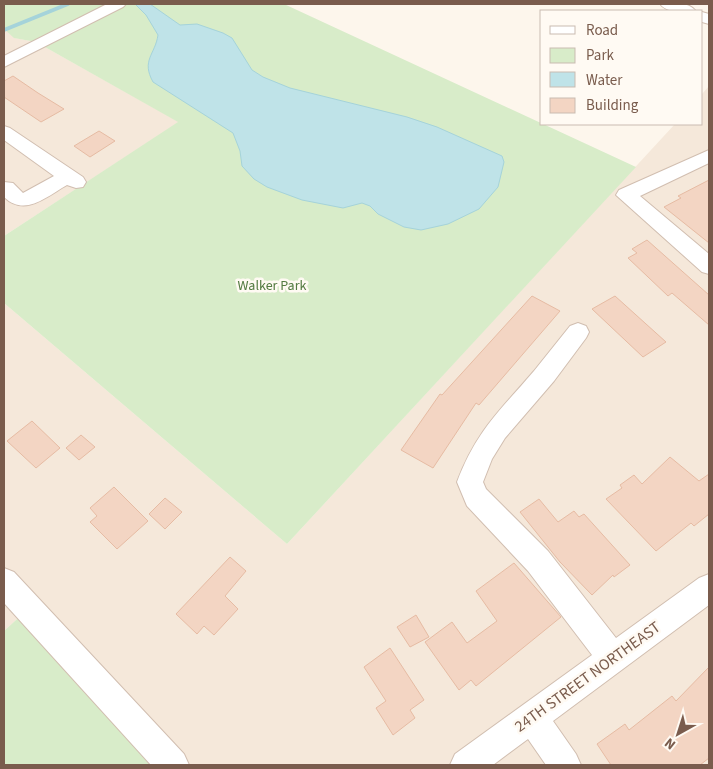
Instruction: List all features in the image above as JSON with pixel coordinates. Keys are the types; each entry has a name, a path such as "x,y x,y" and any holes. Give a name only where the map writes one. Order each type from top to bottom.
{"street":[{"path":"4,62 118,4"},
{"path":"668,4 685,10"},
{"path":"4,188 20,200 30,198 72,179 8,141"},
{"path":"709,156 626,195 709,266"},
{"path":"578,332 534,387 491,434 478,458 470,482 476,496 538,562 613,658"},
{"path":"4,582 173,765"},
{"name":"24TH STREET NORTHEAST","path":"466,765 709,588"},
{"path":"531,716 564,765"}],"shaded area":[{"path":"4,29 15,38 36,42 179,122 4,236"},
{"path":"709,86 709,765 173,765 28,609 4,631 4,303 287,544 674,125 703,125 703,93"}],"green space":[{"name":"Walker Park","path":"5,4 284,4 540,123 540,125 545,125 636,167 287,544 4,303 4,236 178,122 36,42 14,38 4,29"},
{"path":"28,609 173,765 4,765 4,631"}],"water":[{"path":"135,4 150,4 180,25 197,24 232,38 252,70 263,77 290,88 407,117 437,127 502,156 504,162 498,187 479,209 448,224 421,230 404,227 378,214 370,206 362,203 343,208 302,200 267,187 254,179 242,166 240,151 233,133 153,82 148,68 158,35 146,15"}],"building":[{"path":"13,76 64,109 41,122 4,97 4,81"},
{"path":"99,131 115,141 90,157 74,146"},
{"path":"709,180 709,243 664,207 681,198 678,196"},
{"path":"647,240 709,295 709,325 672,293 668,296 628,258 637,253 632,249"},
{"path":"532,296 560,311 479,405 476,403 433,468 401,450 440,394 442,395"},
{"path":"615,296 666,342 643,357 592,309"},
{"path":"32,421 60,448 36,468 7,441"},
{"path":"81,435 95,447 79,460 66,448"},
{"path":"670,457 699,481 709,474 709,514 694,526 691,523 656,551 606,499 622,488 620,485 634,475 642,484"},
{"path":"114,487 148,521 117,549 90,522 97,516 90,508"},
{"path":"165,498 182,512 165,529 149,514"},
{"path":"539,499 558,522 574,511 579,517 584,514 630,565 614,577 613,575 592,595 560,562 520,512"},
{"path":"230,557 246,571 225,596 238,609 214,635 204,626 197,634 176,614"},
{"path":"514,563 561,617 476,686 471,680 459,690 425,642 452,622 467,643 497,621 476,591"},
{"path":"416,615 429,637 410,647 397,627"},
{"path":"390,648 424,700 410,710 415,718 393,735 376,708 386,701 364,667"},
{"path":"709,667 709,758 700,765 611,765 597,744 625,724 629,730 672,696 676,701"}],"waterway":[{"path":"4,30 68,4"}]}
